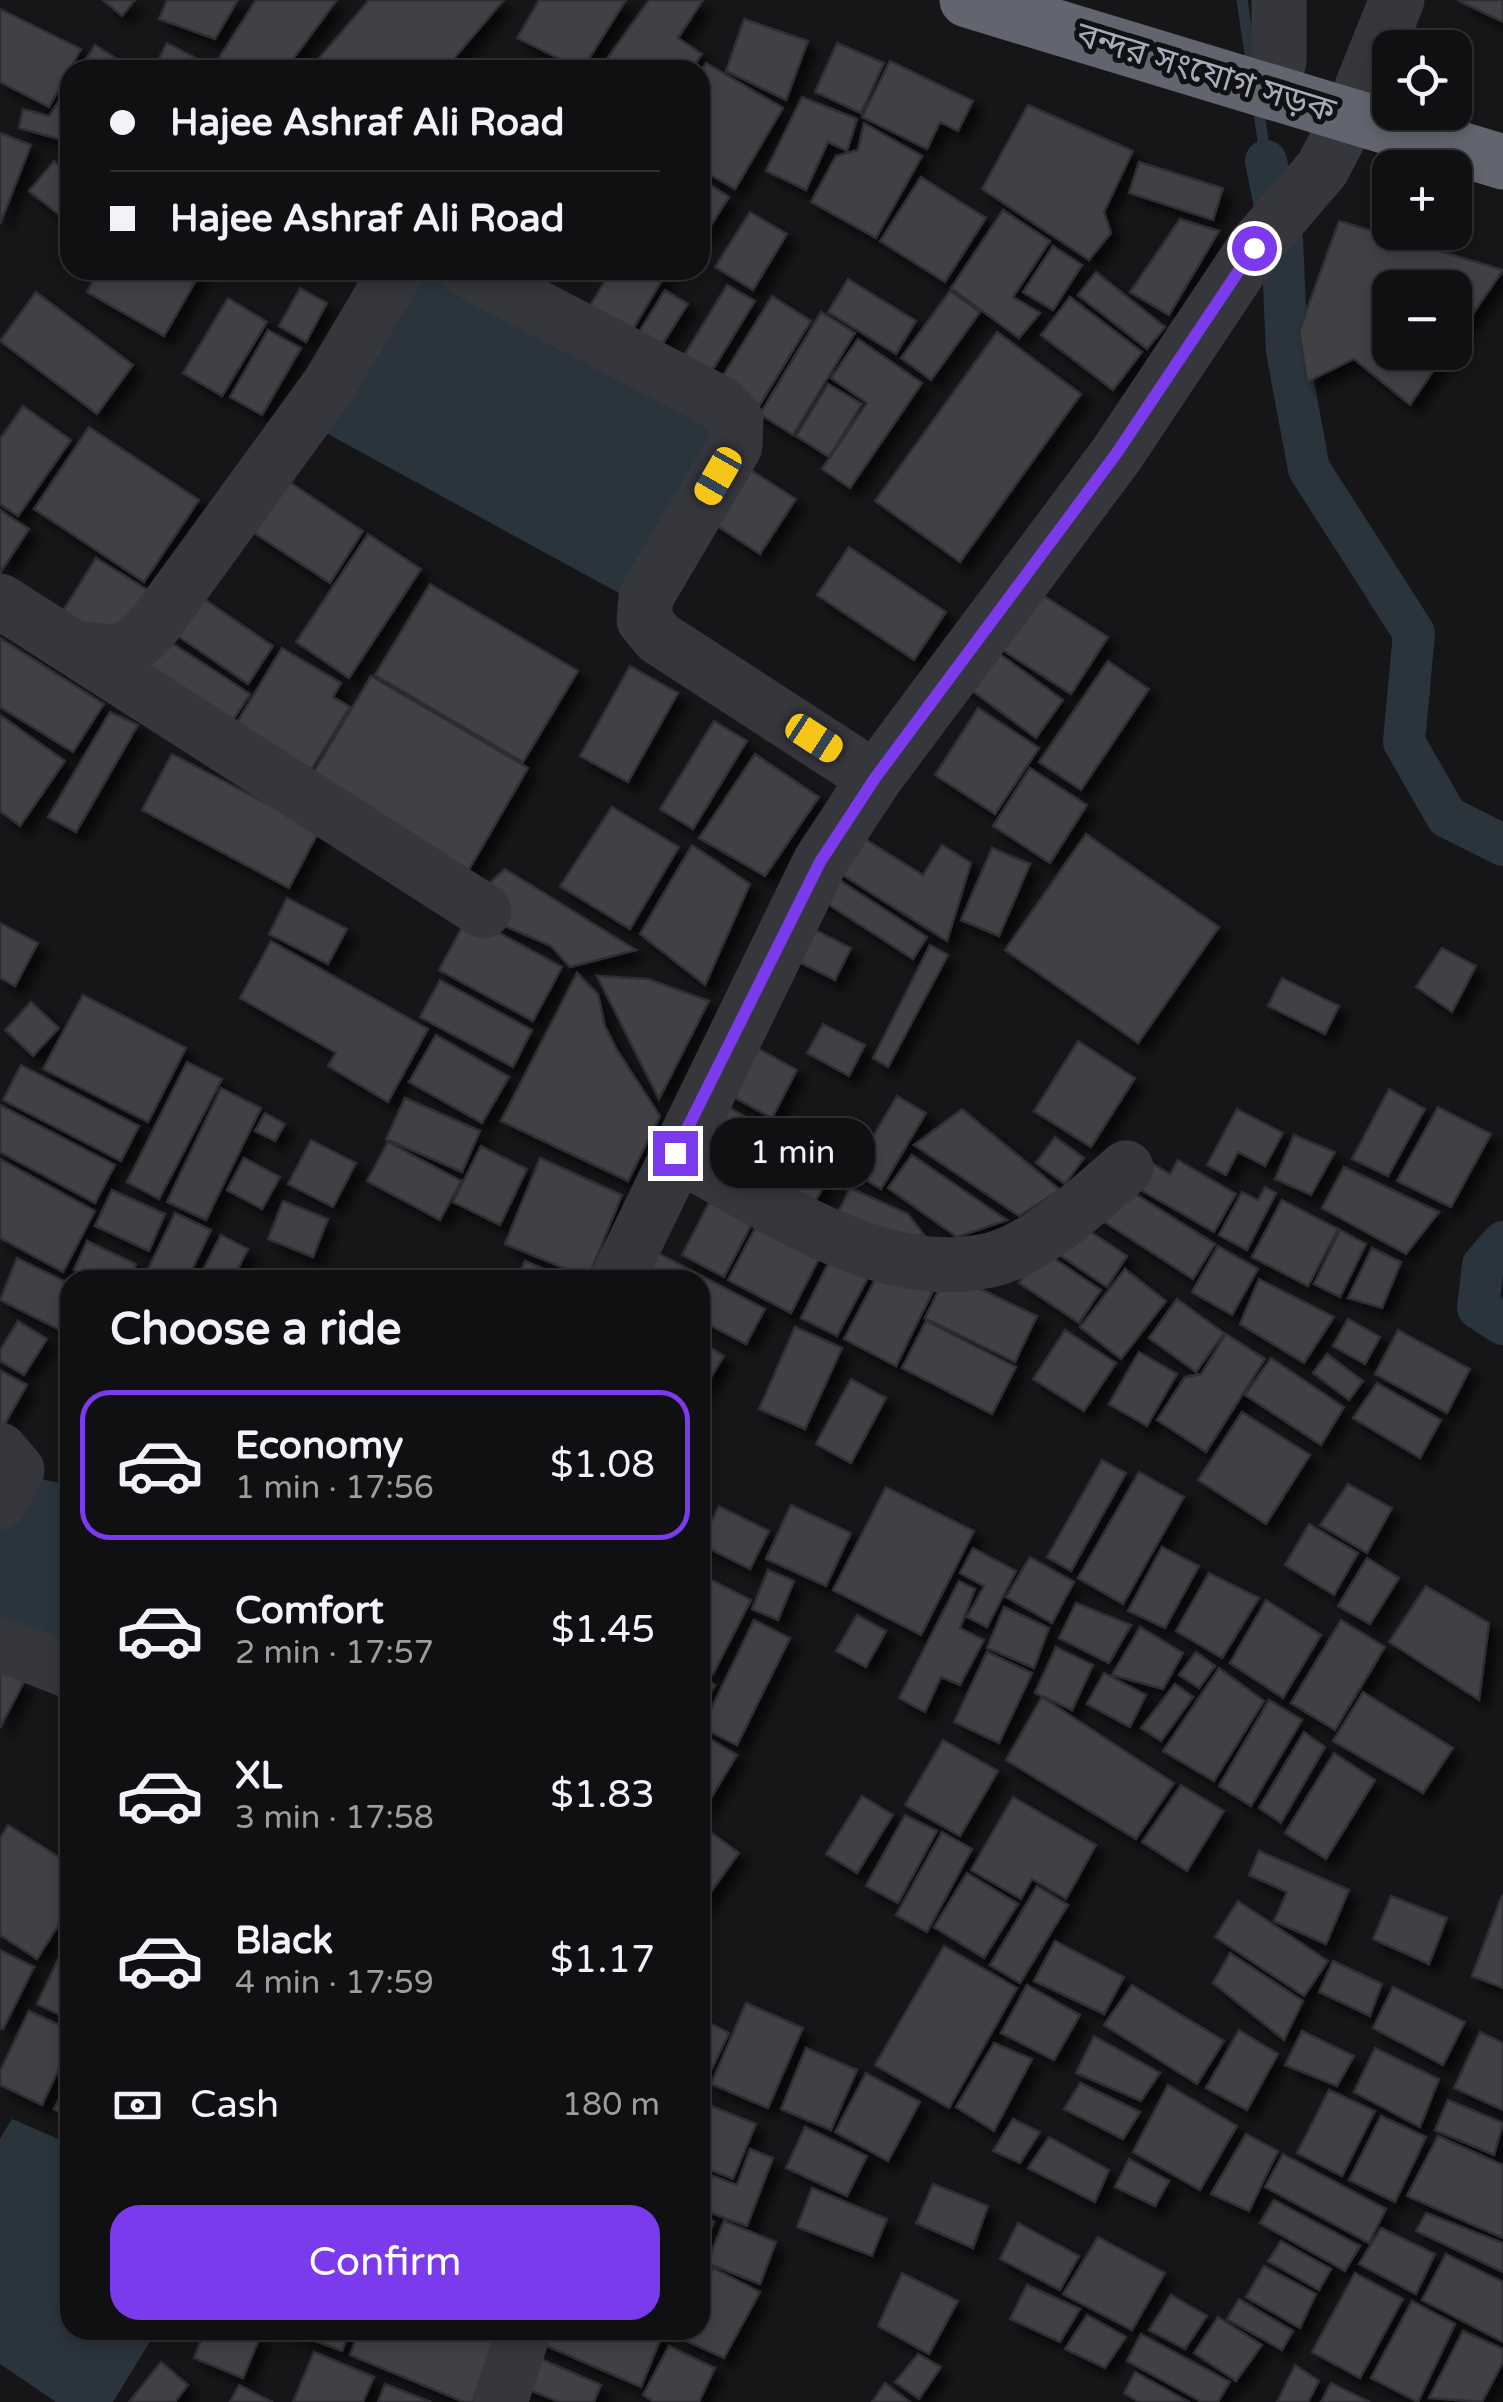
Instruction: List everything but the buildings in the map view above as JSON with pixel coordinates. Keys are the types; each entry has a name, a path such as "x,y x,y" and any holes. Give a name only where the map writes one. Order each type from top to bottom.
{"highway":[{"name":"বন্দর সংযোগ সড়ক","path":"967,0 1258,68 1367,99 1503,162"},
{"name":"বন্দর সংযোগ সড়ক","path":"1096,0 1258,68"},
{"path":"1472,120 1503,130"}],"street":[{"path":"1258,68 1279,0"},
{"path":"622,1270 675,1153 820,862 875,778 1116,454 1254,248 1298,202 1322,169 1367,99 1397,0"},
{"path":"76,648 113,654 135,647 156,624 329,385 391,280"},
{"path":"485,280 720,403 736,420 735,446 646,597 644,620 660,638 875,778"},
{"path":"0,601 484,911"},
{"path":"675,1153 867,1254 947,1266 997,1258 1074,1214 1126,1168"},
{"path":"0,1450 17,1470 0,1502"},
{"path":"0,1644 60,1667"},
{"path":"500,2402 521,2340"}],"shaded area":[{"path":"410,280 450,280 712,421 719,431 630,599 326,433"},
{"path":"34,1478 60,1483 60,1662 0,1635 0,1511"},
{"path":"12,2119 60,2140 60,2340 151,2340 113,2402 56,2402 0,2364 0,2139"}],"waterway":[{"path":"1242,0 1253,73"},
{"path":"1258,106 1266,161"},
{"path":"1266,161 1282,240 1287,351 1309,469 1414,633 1404,742 1447,817 1503,845"},
{"path":"1503,1242 1483,1265 1478,1308 1503,1324"}],"route":[{"path":"675,1153 820,862 875,778 1116,454 1254,248"}]}
